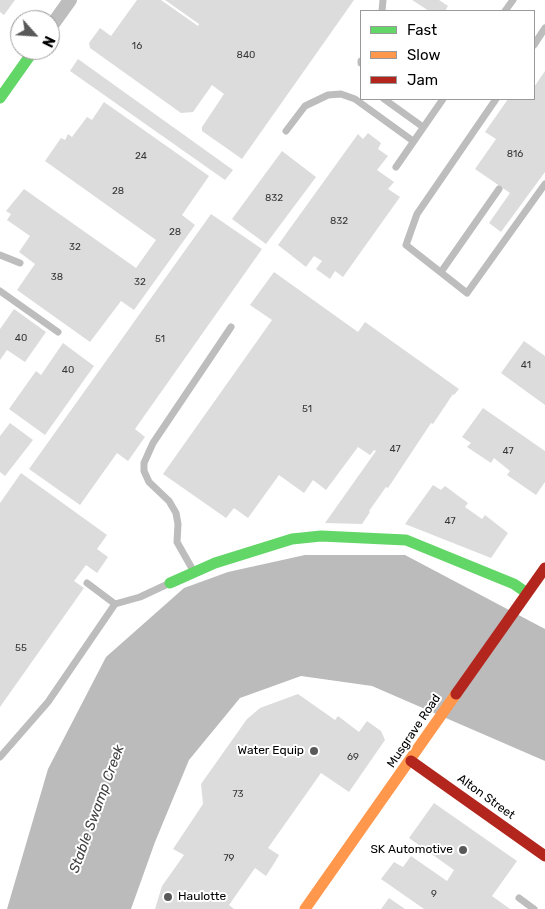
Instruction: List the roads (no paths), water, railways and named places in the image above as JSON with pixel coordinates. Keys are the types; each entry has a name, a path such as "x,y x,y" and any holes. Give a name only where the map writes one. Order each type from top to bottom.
{"street":[{"path":"60,14 70,0"},
{"path":"0,98 27,60"},
{"path":"170,583 215,563 292,539 321,536 406,540 514,584 533,589"},
{"name":"Musgrave Road","path":"305,909 411,761 513,612 533,589 545,568"},
{"name":"Alton Street","path":"411,761 545,856"}],"lane":[{"path":"535,43 545,28"},
{"path":"286,131 305,106 323,97 341,94 355,99 413,141"},
{"path":"385,100 424,127"},
{"path":"396,167 443,100"},
{"path":"495,100 417,214 406,245 467,293 545,184"},
{"path":"441,272 499,189"},
{"path":"0,255 20,263"},
{"path":"0,291 58,332"},
{"path":"194,572 177,542 178,524 176,513 169,501 150,482 144,471 144,463 157,436 231,327"},
{"path":"87,583 116,604"},
{"path":"0,757 48,702 116,604 140,597 170,583"},
{"path":"519,898 534,909"}],"water":[{"name":"Stable Swamp Creek","path":"305,555 405,555 545,629 545,761 372,686 301,676 240,698 189,760 155,842 131,909 7,909 48,769 106,657 184,588 228,572"}],"place":[{"name":"Water Equip","path":"314,751"},
{"name":"SK Automotive","path":"463,850"},
{"name":"Haulotte","path":"168,897"}]}
